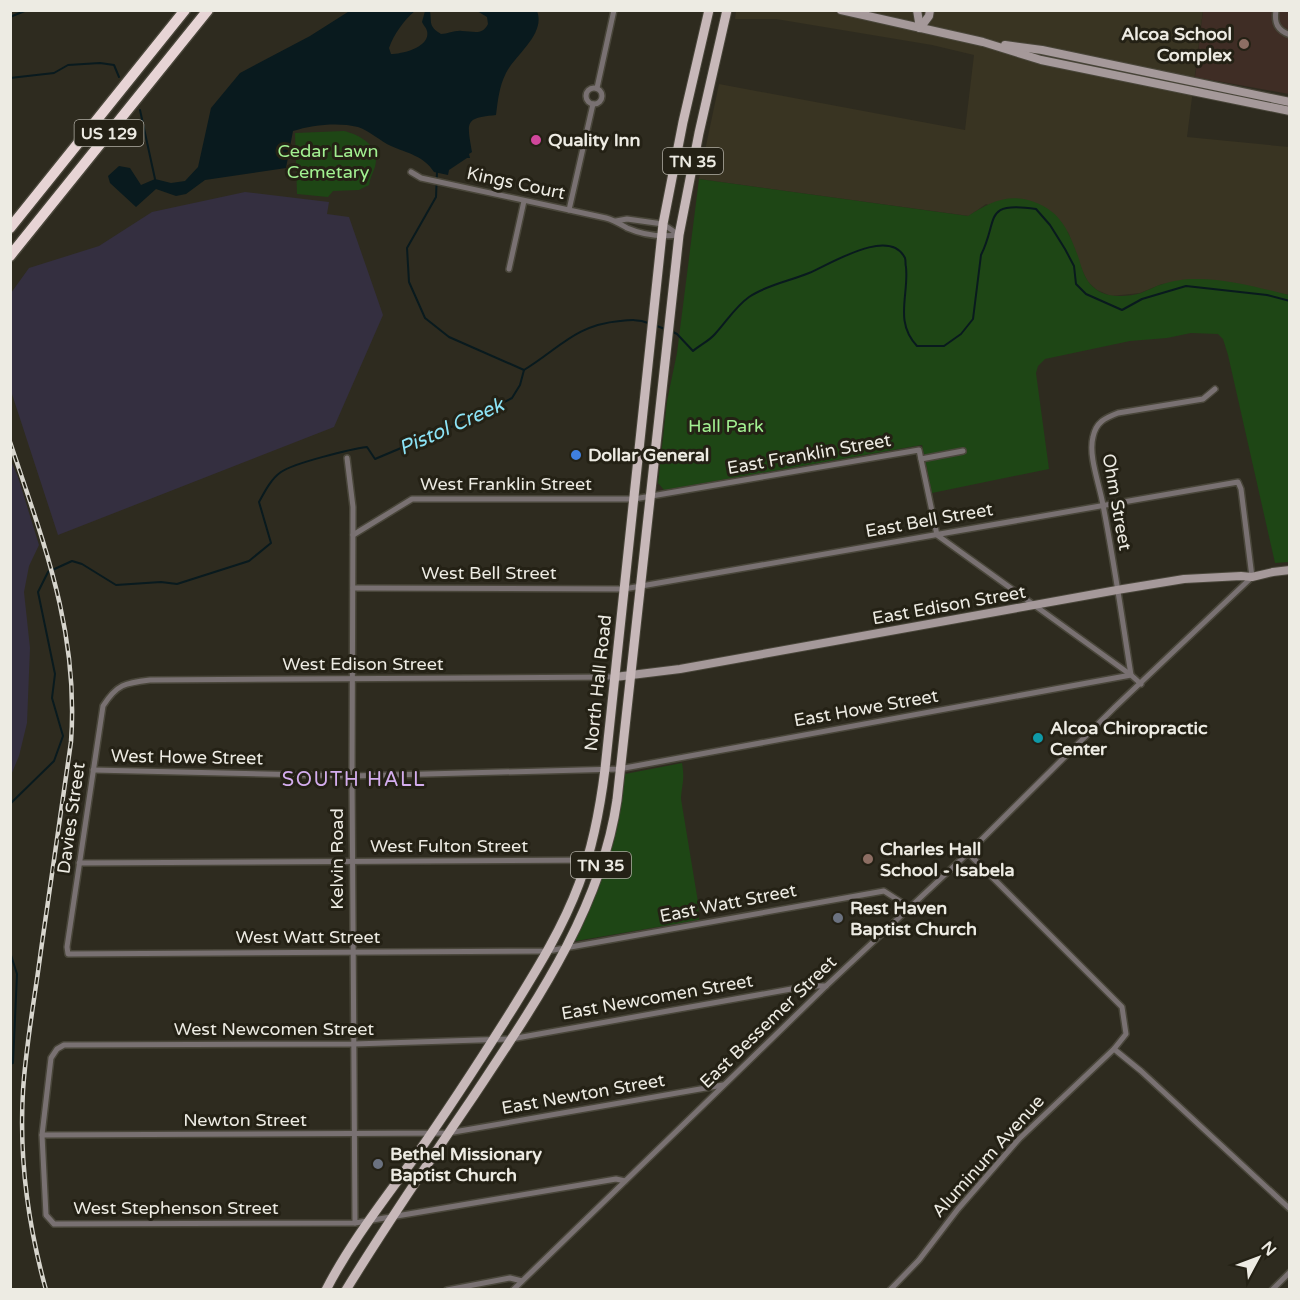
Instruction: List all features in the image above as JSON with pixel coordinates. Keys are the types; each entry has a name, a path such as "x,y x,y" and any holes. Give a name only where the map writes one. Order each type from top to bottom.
{"highway":[{"name":"US 129","path":"10,228 185,10"},
{"name":"US 129","path":"10,256 208,10"}],"main road":[{"name":"North Hall Road","path":"326,1290 369,1221 432,1133 493,1040 548,951 571,903 587,860 597,824 605,769 661,237 683,122 709,10"},
{"name":"North Hall Road","path":"346,1290 391,1218 511,1039 565,948 581,916 603,860 613,824 620,769 679,235 727,10"}],"street":[{"path":"597,88 614,10"},
{"path":"841,10 983,42 1041,60 1290,102"},
{"path":"917,10 920,28"},
{"path":"920,28 929,16 930,10"},
{"path":"1276,10 1276,24 1282,32 1290,35"},
{"path":"1192,86 1250,104 1290,111"},
{"path":"591,88 597,88 602,97 600,102 593,104 588,101 586,94 591,88"},
{"path":"569,210 593,104"},
{"name":"Kings Court","path":"411,172 421,178 616,221 628,228 661,237 679,235"},
{"path":"510,269 524,201"},
{"name":"Kings Court","path":"616,221 627,219 663,224 679,235"},
{"name":"Ohm Street","path":"1131,675 1092,444 1096,428 1101,421 1118,413 1203,399 1215,389"},
{"name":"East Franklin Street","path":"634,499 919,450 921,459"},
{"path":"963,451 921,459 937,535 1141,684"},
{"name":"Kelvin Road","path":"347,459 353,535 355,1223"},
{"name":"East Bell Street","path":"624,589 1238,482 1241,489 1252,577"},
{"name":"West Franklin Street","path":"353,535 412,499 634,499"},
{"name":"East Edison Street","path":"615,677 1184,579 1252,577 1290,570"},
{"name":"East Bessemer Street","path":"513,1290 1252,577"},
{"name":"West Bell Street","path":"353,588 624,589"},
{"name":"East Howe Street","path":"605,769 620,769 1131,675"},
{"name":"West Edison Street","path":"113,690 128,683 150,680 615,677"},
{"name":"Davies Street","path":"68,954 67,947 103,706 113,690"},
{"name":"West Howe Street","path":"93,770 352,776 605,769"},
{"path":"968,853 1122,1007 1126,1034 1114,1049 1141,1071 1290,1209"},
{"name":"West Fulton Street","path":"79,862 603,860"},
{"name":"East Watt Street","path":"548,951 884,891 909,907"},
{"name":"West Watt Street","path":"68,954 548,951"},
{"name":"East Newcomen Street","path":"493,1040 511,1039 808,986 826,986"},
{"name":"West Newcomen Street","path":"42,1135 51,1058 57,1049 64,1045 354,1044 493,1040"},
{"name":"Aluminum Avenue","path":"890,1290 919,1260 958,1209 1019,1139 1114,1049"},
{"name":"East Newton Street","path":"448,1133 724,1085"},
{"name":"Newton Street","path":"42,1135 448,1133"},
{"name":"West Stephenson Street","path":"42,1135 46,1215 54,1224 355,1223 616,1179 625,1181"},
{"path":"1272,1290 1290,1272"},
{"path":"447,1290 510,1278 522,1281"}],"shaded area":[{"path":"351,10 415,11 403,23 394,38 389,48 391,54 408,51 425,41 427,31 422,22 425,11 430,11 432,26 441,34 483,30 488,24 487,17 477,11 537,11 539,20 534,36 506,73 500,88 496,115 478,118 470,123 472,152 469,154 470,158 449,170 448,175 434,172 420,159 387,144 358,127 334,124 293,131 286,168 205,180 186,194 176,196 156,189 136,207 110,183 108,176 119,166 130,168 141,185 155,179 171,183 185,181 198,167 211,108 240,73 310,36"},
{"path":"736,11 1203,11 1187,137 1289,147 1289,295 1217,281 1162,284 1140,293 1111,296 1097,290 1088,282 1068,232 986,204 969,216 699,179 719,84 965,130 974,55 932,45 776,19 735,19"},
{"name":"Alcoa School Complex","path":"1203,11 1289,11 1289,94 1195,77"},
{"path":"245,192 329,202 327,214 349,217 383,315 334,427 58,535 11,391 11,293 29,268 99,246 152,212"},
{"path":"11,461 39,545 29,566 24,592 30,648 27,723 19,756 11,775"}],"green space":[{"name":"Cedar Lawn Cemetary","path":"344,131 363,139 375,154 375,167 369,185 359,190 333,191 328,197 297,194 295,133"},
{"name":"Hall Park","path":"699,179 968,216 989,204 1004,199 1020,198 1039,204 1055,215 1071,238 1087,280 1102,293 1112,296 1130,295 1174,281 1206,279 1242,284 1289,295 1289,562 1275,563 1228,355 1223,339 1218,334 1191,333 1167,338 1130,341 1045,359 1038,366 1036,373 1049,469 932,493 922,445 664,490 658,483 667,401 677,353"},
{"path":"682,763 681,799 699,920 576,941 594,899 607,859 618,817 625,774"}],"waterway":[{"path":"10,17 27,10"},
{"path":"10,78 54,73 68,65 100,63 114,65 119,77"},
{"path":"140,110 155,179"},
{"path":"437,172 436,197 407,248 409,282 425,318 449,337 524,370"},
{"name":"Pistol Creek","path":"671,331 677,334 693,351 713,336 739,305 756,293 809,273 858,250 886,246 897,249 905,258 904,318 910,337 917,346 944,346 961,334 973,319 981,255 995,216 1007,208 1019,207 1036,209 1050,225 1074,266 1076,284 1086,294 1122,310 1142,299 1186,286 1267,295 1290,301"},
{"name":"Pistol Creek","path":"10,804 54,761 63,736 52,698 55,674 38,592 48,572 72,561 82,564 116,585 161,582 177,584 249,561 271,543 259,502 271,482 281,472 336,453 367,447 375,459 477,416 512,398 520,385 524,370 579,332 604,323 631,320 648,323"},
{"name":"Pistol Creek","path":"654,325 665,329"},
{"name":"Pistol Creek","path":"10,952 17,974 13,1063 10,1064"}],"railway":[{"path":"10,442 56,589 70,663 72,702 71,742 28,1038 23,1091 22,1141 26,1191 34,1241 46,1290"}],"place":[{"name":"Alcoa School Complex","path":"1244,44"},
{"name":"Quality Inn","path":"536,140"},
{"name":"Dollar General","path":"576,455"},
{"name":"Alcoa Chiropractic Center","path":"1038,738"},
{"name":"Charles Hall School - Isabela","path":"868,859"},
{"name":"Rest Haven Baptist Church","path":"838,918"},
{"name":"Bethel Missionary Baptist Church","path":"378,1164"}],"district":[{"name":"SOUTH HALL","path":"354,779"}]}
